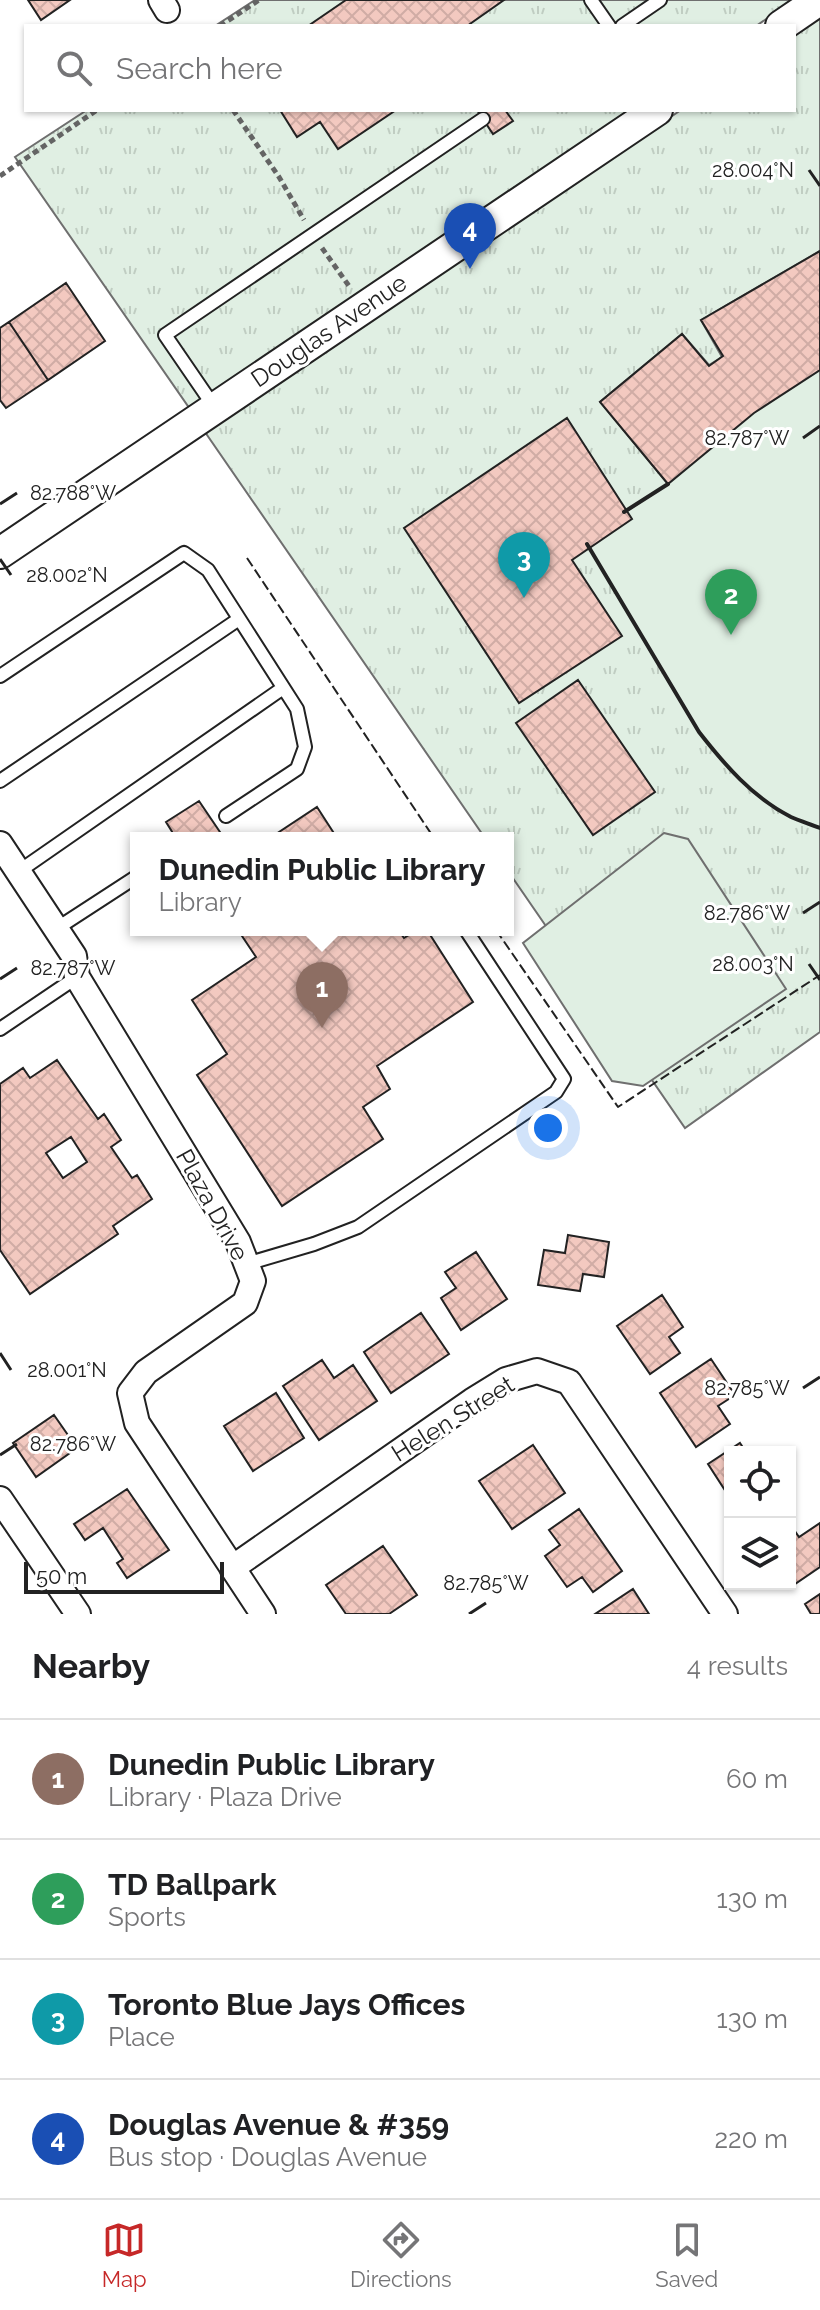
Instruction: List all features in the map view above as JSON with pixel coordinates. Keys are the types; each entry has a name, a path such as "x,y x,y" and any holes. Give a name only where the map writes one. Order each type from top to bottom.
{"street":[{"path":"784,24 819,0"},
{"name":"Douglas Avenue","path":"0,553 654,112"},
{"name":"Plaza Drive","path":"0,844 74,956 77,977 238,1242 253,1281 245,1303 146,1372 130,1393 137,1423 263,1614"},
{"name":"Helen Street","path":"232,1568 472,1401 506,1380 537,1371 569,1382 725,1614"},
{"path":"0,1499 7,1524 78,1614"}],"lane":[{"path":"591,0 608,24"},
{"path":"625,24 660,0"},
{"path":"215,408 165,335 483,119"},
{"path":"0,676 184,553 208,570 297,709 305,747 297,769 226,816"},
{"path":"0,781 239,619"},
{"path":"18,872 283,688"},
{"path":"56,929 130,881"},
{"path":"246,1264 358,1227 556,1092 564,1079 470,936"},
{"path":"0,1029 77,977"}],"path":[{"path":"223,24 259,0"},
{"path":"0,176 94,112"}],"green space":[{"path":"255,0 794,0 759,24 218,24"},
{"path":"820,16 820,1032 685,1128 514,880 514,832 481,832 205,432 678,112 796,112 796,32"},
{"path":"84,112 629,112 190,409 15,157"},
{"path":"820,251 820,828 791,817 764,800 729,768 699,732 584,539 668,484 600,402 682,334 709,365 722,357 701,320"},
{"path":"664,833 688,839 786,989 643,1086 612,1081 523,943"}],"building":[{"path":"28,0 70,0 41,20"},
{"path":"346,0 504,0 470,24 311,24"},
{"path":"281,112 393,112 338,149 320,122 297,137"},
{"path":"478,112 506,112 513,121 493,134"},
{"path":"820,251 820,370 754,413 668,484 600,402 682,334 709,366 723,356 701,320"},
{"path":"66,283 105,341 48,380 9,322"},
{"path":"9,322 48,380 6,408 0,400 0,328"},
{"path":"567,418 632,519 572,560 622,636 519,703 404,528"},
{"path":"578,680 655,792 593,835 516,723"},
{"path":"199,801 220,832 172,832 166,822"},
{"path":"317,807 333,832 279,832"},
{"path":"242,936 431,936 473,1002 377,1066 390,1089 363,1107 383,1139 282,1206 197,1075 227,1054 192,1000 256,957"},
{"path":"57,1060 98,1119 104,1114 121,1140 111,1147 132,1178 137,1175 152,1199 113,1226 118,1234 30,1294 0,1250 0,1084 23,1068 30,1078","holes":["71,1137 87,1162 63,1178 46,1153"]},
{"path":"568,1235 609,1242 604,1277 583,1274 580,1291 538,1285 544,1250 565,1253"},
{"path":"476,1252 507,1299 461,1330 441,1298 456,1288 445,1272"},
{"path":"662,1295 683,1327 669,1337 680,1353 650,1374 617,1326"},
{"path":"421,1313 449,1354 391,1393 364,1352"},
{"path":"711,1359 735,1395 718,1406 730,1424 696,1447 660,1393"},
{"path":"322,1360 334,1378 353,1365 377,1401 319,1440 283,1386"},
{"path":"276,1393 304,1438 253,1471 224,1426"},
{"path":"54,1415 77,1448 36,1477 13,1443"},
{"path":"533,1445 565,1493 512,1529 479,1481"},
{"path":"724,1454 724,1489 708,1464"},
{"path":"127,1489 169,1550 127,1578 117,1563 123,1559 103,1528 85,1540 74,1524"},
{"path":"579,1509 622,1571 593,1592 582,1577 567,1587 545,1556 560,1545 549,1530"},
{"path":"820,1523 820,1567 796,1583 796,1533 799,1537"},
{"path":"383,1546 417,1595 389,1614 346,1614 326,1585"},
{"path":"633,1589 649,1614 595,1614"},
{"path":"820,1594 820,1614 811,1614 805,1604"}],"fence":[{"path":"247,558 430,832"},
{"path":"500,936 618,1107 820,975"}],"wall":[{"path":"624,512 668,484"},
{"path":"587,544 699,732 729,768 764,800 791,817 820,828"}],"place":[{"name":"Douglas Avenue & #359","path":"470,269"},
{"name":"Toronto Blue Jays Offices","path":"524,598"},
{"name":"TD Ballpark","path":"731,635"},
{"name":"Dunedin Public Library","path":"322,1028"}]}
